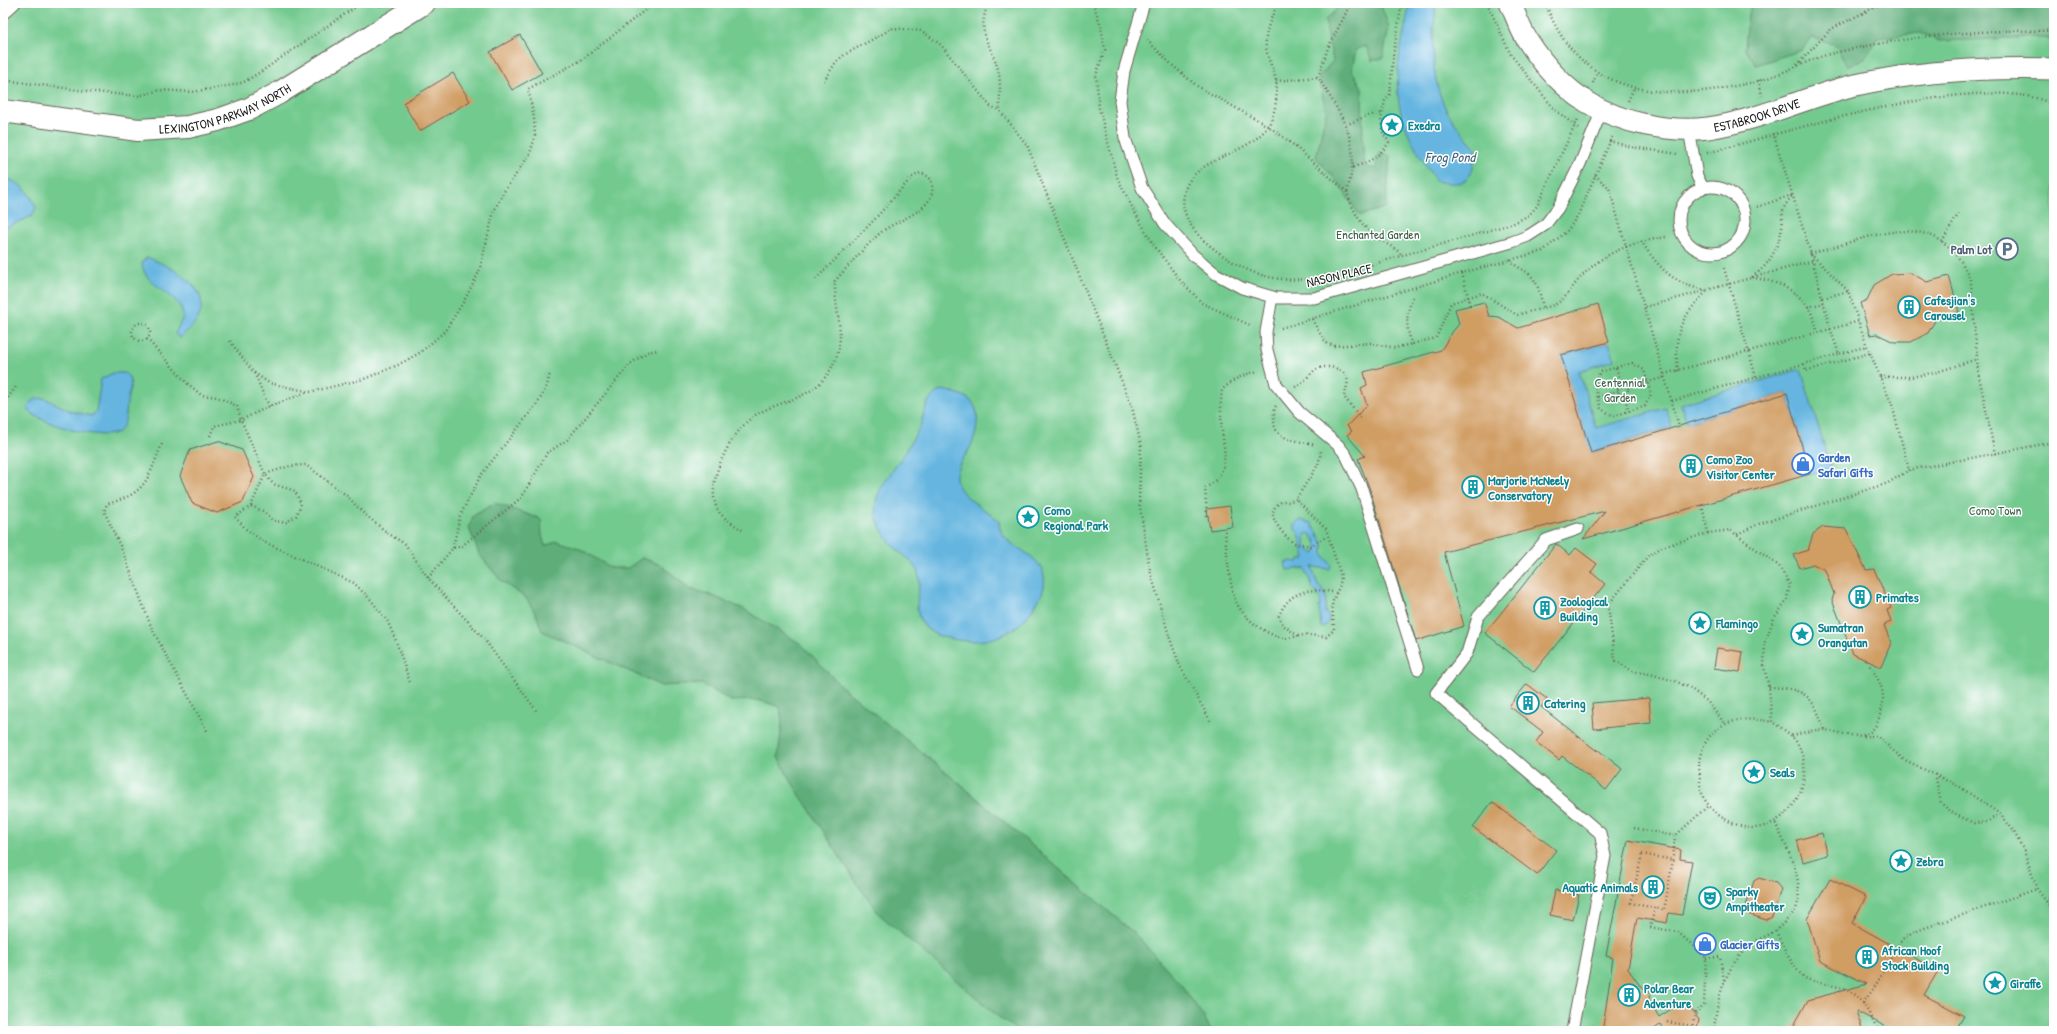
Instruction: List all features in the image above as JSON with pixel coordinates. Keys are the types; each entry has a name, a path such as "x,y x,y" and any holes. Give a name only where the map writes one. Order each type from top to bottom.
{"main road":[{"name":"LEXINGTON PARKWAY NORTH","path":"3,111 138,130 188,127 218,120 250,109 424,3"}],"street":[{"name":"ESTABROOK DRIVE","path":"1510,3 1528,41 1558,78 1603,109 1650,125 1689,130 1726,124 1851,86 1926,73 1995,68 2054,69"}],"lane":[{"path":"3,14 15,3"},
{"name":"NASON PLACE","path":"1144,3 1124,71 1120,100 1125,138 1142,188 1165,224 1193,255 1216,274 1242,288 1272,297 1314,298 1512,242 1528,236 1545,225 1558,208 1580,164 1603,109"},
{"path":"1689,130 1697,176 1703,188"},
{"path":"1713,187 1724,189 1733,194 1740,202 1744,212 1745,222 1737,241 1729,248 1720,252 1708,253 1697,250 1688,243 1682,233 1679,222 1680,211 1685,201 1693,193 1703,188 1713,187"},
{"path":"1272,297 1266,332 1267,350 1276,384 1299,412 1338,445 1346,455 1362,489 1418,669"},
{"path":"1572,1031 1605,856 1600,833 1436,694 1467,652 1478,617 1546,540 1578,529"}],"path":[{"path":"3,80 94,92 138,96 160,90 192,92 233,85 244,82 262,71 361,3"},
{"path":"210,436 214,426 241,420 270,406 310,392 364,379 398,365 421,352 445,331 479,272 494,211 503,193 530,154 535,136 534,118 528,89 583,58 654,3"},
{"path":"988,3 982,24 984,38 999,74 1000,112"},
{"path":"1093,3 1101,26 1104,50 1096,75 1099,108 1117,177 1133,209 1153,244 1178,279 1202,303 1266,332 1462,273 1543,251 1556,242 1568,230 1578,215 1595,176 1603,109 1597,73"},
{"path":"1278,3 1269,24 1266,39 1267,55 1276,81 1276,106 1268,126 1254,140 1196,172 1187,183 1183,196 1184,212 1190,224 1205,242 1226,259 1248,270 1280,279 1306,280 1352,270 1514,223 1529,215 1544,196 1603,109 1634,88"},
{"path":"1351,3 1328,48 1318,77 1346,125 1350,140 1353,167 1347,192 1349,202 1372,235 1397,250 1403,256"},
{"path":"1353,167 1374,159 1384,150 1389,142 1382,131 1382,113 1385,101 1390,94 1393,56 1402,3"},
{"path":"1544,3 1552,20 1574,52 1597,73 1634,88 1686,94 1759,80 1824,56 1918,38 1969,34 2054,31"},
{"path":"1795,66 1831,29 1883,3"},
{"path":"2051,3 2054,6"},
{"path":"824,81 836,62 844,55 881,34 893,28 922,31 941,45 990,106 1000,112 1027,145 1132,407 1141,445 1139,501 1150,570 1170,639 1180,666 1211,722"},
{"path":"1137,31 1172,65 1197,86 1268,126 1290,142 1347,192"},
{"path":"1276,81 1318,77"},
{"path":"1759,80 1766,112 1811,254 1830,328 1839,354"},
{"path":"1346,125 1366,116 1382,113"},
{"path":"1580,164 1609,188 1679,426"},
{"path":"742,530 724,517 717,509 713,486 720,462 732,442 752,418 771,408 809,393 828,373 836,359 841,342 840,328 835,306 835,281 880,232 917,212 928,204 933,191 932,182 927,176 920,173 911,178 875,219 816,279"},
{"path":"1757,207 1792,195"},
{"path":"1749,278 1761,270 1769,262 1778,244 1782,226 1783,210 1792,195"},
{"path":"1942,242 1960,211"},
{"path":"1811,254 1887,233 1904,230 1922,232 1942,242 1961,261 1971,282 1977,359 1995,454"},
{"path":"1312,319 1322,337 1327,343 1334,346 1371,343 1395,348 1412,345 1436,338 1451,303 1482,293 1517,315 1556,304 1565,297 1577,281 1601,258 1626,246 1641,241 1666,237"},
{"path":"1641,241 1664,272 1680,283 1708,290"},
{"path":"1811,254 1848,291 1860,321 1867,346 1892,405 1908,470"},
{"path":"1511,259 1514,266 1529,275 1537,285 1543,307"},
{"path":"1645,307 1812,261"},
{"path":"1724,268 1750,352 1756,377"},
{"path":"1462,273 1470,305"},
{"path":"1749,278 1766,279 1787,288 1798,296 1815,318 1817,332"},
{"path":"1678,371 1676,346 1681,324 1694,305 1708,290"},
{"path":"1823,298 1848,291"},
{"path":"1412,345 1406,321 1407,311 1413,297"},
{"path":"1808,307 1824,303"},
{"path":"1628,388 1664,375 1750,352 1830,328 1860,321"},
{"path":"140,322 149,326 151,331 147,339 140,341 135,339 132,334 132,328 136,323 140,322"},
{"path":"147,339 201,395 217,397 237,406 241,420 265,474 273,484 295,491 301,504 296,516 285,523 272,520 263,511 251,506"},
{"path":"230,342 253,372 258,381 261,394 270,406"},
{"path":"1672,401 1867,346"},
{"path":"453,548 462,546 522,498 547,453 567,440 630,364 647,352 658,350"},
{"path":"1804,364 1806,371 1870,353"},
{"path":"1880,377 1918,376 1937,372 1977,359"},
{"path":"1632,363 1644,370 1647,382 1651,394 1645,406 1614,416 1601,409 1594,384 1600,372 1632,363"},
{"path":"1327,536 1314,542 1310,546 1295,543 1288,538 1274,520 1272,513 1276,505 1283,501 1289,502 1296,499 1318,464 1322,453 1317,446 1295,441 1280,435 1274,425 1273,410 1282,398 1282,393 1303,384 1317,369 1333,367 1339,370 1347,378 1348,383 1344,396 1360,417 1358,420"},
{"path":"1206,516 1205,488 1211,485 1221,472 1225,462 1225,443 1221,422 1222,390 1230,382 1244,374 1271,368"},
{"path":"1616,368 1622,384 1628,388"},
{"path":"253,372 268,383 310,392"},
{"path":"428,578 453,548 460,516 481,475 548,386 550,373"},
{"path":"1618,391 1618,387 1622,384"},
{"path":"3,404 16,387"},
{"path":"1624,395 1627,393 1628,388"},
{"path":"1618,391 1621,395 1624,395 1629,411"},
{"path":"1598,397 1618,391"},
{"path":"1737,534 1759,524 1888,483 1908,470 2054,442"},
{"path":"162,444 146,480 138,491 124,500 108,504 104,512 123,552 152,629 207,731"},
{"path":"410,683 396,641 387,620 370,599 354,583 282,552 246,530 235,517 251,506 265,474 290,466 306,465 346,495 362,512 389,534 405,544 428,578 484,640 538,713"},
{"path":"1225,531 1228,563 1236,603 1257,626 1273,635 1285,639 1298,636 1326,637 1334,630 1332,603 1340,585 1341,576 1326,529 1296,499"},
{"path":"1702,505 1708,533"},
{"path":"1725,724 1707,701 1690,688 1656,675 1632,671 1615,660 1608,605 1648,556 1662,547 1708,533 1730,530 1779,566 1790,585 1786,602 1774,618 1765,642 1764,667 1769,686 1772,722"},
{"path":"1298,636 1283,625 1279,616 1284,604 1289,599 1304,592 1323,589 1336,593"},
{"path":"1863,736 1878,724 1885,700 1878,677 1868,663"},
{"path":"1769,686 1798,690 1809,698 1820,718 1824,730"},
{"path":"1757,719 1772,722 1797,742 1803,756 1806,771 1802,790 1790,809 1775,822 1754,828 1736,825 1715,814 1709,805 1700,787 1699,759 1704,747 1716,729 1730,721 1757,719"},
{"path":"1791,737 1808,732 1824,730 1842,735 1877,736 1904,758 1978,798 2000,814 2013,830 2024,851 2037,890 2054,912"},
{"path":"1935,774 1941,803 1954,814 1974,823 1987,822 2000,814"},
{"path":"1674,860 1642,854 1631,903 1664,910 1674,860 1675,836 1709,805"},
{"path":"1714,1031 1717,1002 1724,980 1737,958 1757,941 1776,931 1796,910 1798,891 1796,870 1775,822"},
{"path":"1634,828 1675,836"},
{"path":"1863,1003 1874,988 1902,939 1918,930 2037,890"},
{"path":"1655,908 1650,927 1678,932 1706,958 1720,957 1724,980"},
{"path":"1776,931 1780,943 1794,966 1806,979 1854,994 1868,1009 1880,1031"},
{"path":"1692,1031 1695,1014 1704,1004 1706,958"},
{"path":"1667,1022 1693,1026"}],"green space":[{"name":"Como Regional Park","path":"3,3 2054,3 2054,1031 3,1031"},
{"path":"1338,3 1380,3 1389,27 1383,58 1372,61 1366,46 1356,49 1352,70 1362,88 1363,152 1365,166 1375,169 1379,153 1390,156 1386,207 1360,216 1336,180 1316,158 1326,112 1319,77 1333,61 1325,20 1336,10"},
{"path":"1752,3 2054,3 2054,39 2042,37 1939,41 1921,33 1877,38 1866,57 1847,67 1836,45 1811,37 1802,50 1756,65 1745,49 1748,14"},
{"path":"495,503 541,519 542,536 545,546 557,541 579,548 611,568 628,568 642,558 661,565 690,589 705,593 744,609 801,644 842,687 959,783 1135,934 1180,983 1205,1019 1211,1031 1018,1031 1000,1018 879,914 858,885 791,781 778,757 782,722 780,707 758,700 731,701 702,684 661,686 542,631 536,614 526,598 501,581 479,554 469,528 473,516"}],"water":[{"name":"Frog Pond","path":"1409,3 1436,3 1433,43 1437,83 1446,109 1475,148 1473,167 1467,179 1462,182 1447,183 1436,181 1412,142 1402,116 1399,102 1398,70"},
{"path":"3,178 9,179 24,188 31,197 36,208 32,216 3,229"},
{"path":"147,257 179,273 197,290 201,300 201,311 195,323 180,338 175,334 183,317 181,308 175,300 147,276 142,263"},
{"path":"1609,342 1615,360 1579,371 1596,428 1666,408 1672,427 1572,459 1587,441 1565,369 1545,375 1528,365"},
{"path":"1801,369 1831,468 1810,474 1787,393 1687,423 1681,404"},
{"path":"113,373 125,373 130,379 126,416 124,424 118,432 99,435 85,433 56,425 33,414 27,408 35,399 44,398 71,411 91,416 96,412 101,379"},
{"path":"942,390 964,396 969,399 976,409 977,429 970,448 957,471 956,479 958,485 967,497 999,521 1001,531 1006,539 1032,557 1039,564 1043,574 1044,586 1042,594 1029,615 1012,630 992,639 981,641 958,640 936,635 925,627 920,619 918,611 917,603 919,581 915,566 891,543 881,527 876,514 876,502 880,490 920,427 929,400"},
{"path":"1300,520 1312,523 1313,528 1315,528 1323,543 1323,554 1331,565 1330,569 1312,567 1318,586 1323,589 1326,597 1325,612 1329,617 1328,623 1325,626 1321,627 1319,607 1321,604 1320,597 1313,588 1305,568 1287,570 1285,563 1291,561 1298,562 1300,559 1305,559 1299,533 1295,530 1295,524","holes":["1308,533 1317,545 1314,554 1305,546 1305,535"]}],"building":[{"path":"520,35 542,73 512,90 490,52"},
{"path":"453,73 470,101 420,131 403,103"},
{"name":"Cafesjian's Carousel","path":"1911,273 1927,282 1949,276 1959,312 1937,317 1928,333 1911,342 1894,342 1877,334 1870,335 1860,303 1867,300 1874,285 1892,274"},
{"name":"Marjorie McNeely Conservatory","path":"1484,302 1489,316 1499,317 1518,328 1598,304 1609,342 1561,355 1591,453 1787,393 1810,474 1583,539 1605,511 1444,552 1464,626 1416,641 1369,487 1358,459 1365,456 1347,435 1352,431 1347,426 1367,405 1361,388 1367,385 1364,372 1441,350 1459,324 1455,309"},
{"path":"218,441 242,450 254,477 243,502 217,513 192,503 180,476 190,450"},
{"path":"1230,506 1233,527 1210,530 1207,509"},
{"name":"Primates","path":"1823,527 1846,529 1866,570 1874,569 1891,608 1887,610 1891,622 1884,625 1891,643 1881,667 1853,654 1832,600 1834,594 1825,570 1813,564 1800,568 1794,555 1808,550 1813,534"},
{"name":"Zoological Building","path":"1556,544 1570,555 1576,548 1597,564 1591,572 1605,584 1534,672 1485,633"},
{"path":"1717,648 1743,652 1740,672 1714,668"},
{"path":"1527,684 1547,699 1541,707 1622,769 1606,790 1562,756 1559,760 1536,742 1543,732 1509,706"},
{"path":"1649,698 1651,723 1594,729 1592,703"},
{"path":"1492,802 1556,850 1537,875 1473,827"},
{"path":"1822,833 1828,855 1803,862 1797,840"},
{"name":"Aquatic Animals","path":"1628,840 1681,850 1680,859 1692,861 1682,915 1669,913 1667,923 1637,918 1628,969 1643,990 1650,991 1649,1000 1659,1017 1676,1006 1690,1008 1699,1020 1696,1031 1665,1031 1661,1024 1652,1031 1618,1031 1603,1027 1613,958 1606,956"},
{"path":"1759,878 1776,883 1781,889 1772,917 1766,920 1748,914 1745,909 1754,881"},
{"name":"African Hoof Stock Building","path":"1830,879 1866,897 1852,923 1938,971 1924,995 1964,1016 1955,1031 1894,1031 1856,1011 1863,1031 1791,1031 1808,1000 1867,984 1820,961 1807,919"},
{"path":"1555,890 1579,895 1573,920 1550,915"}],"place":[{"name":"Exedra","path":"1392,125"},
{"name":"Palm Lot","path":"2007,249"},
{"name":"Cafesjian's Carousel","path":"1909,307"},
{"name":"Garden Safari Gifts","path":"1803,464"},
{"name":"Como Zoo Visitor Center","path":"1691,466"},
{"name":"Marjorie McNeely Conservatory","path":"1473,487"},
{"name":"Como Regional Park","path":"1028,517"},
{"name":"Primates","path":"1860,597"},
{"name":"Zoological Building","path":"1545,608"},
{"name":"Flamingo","path":"1700,623"},
{"name":"Sumatran Orangutan","path":"1802,634"},
{"name":"Catering","path":"1528,703"},
{"name":"Seals","path":"1754,772"},
{"name":"Zebra","path":"1901,861"},
{"name":"Aquatic Animals","path":"1653,887"},
{"name":"Sparky Ampitheater","path":"1710,898"},
{"name":"Glacier Gifts","path":"1705,944"},
{"name":"African Hoof Stock Building","path":"1867,957"},
{"name":"Giraffe","path":"1995,983"},
{"name":"Polar Bear Adventure","path":"1629,995"}],"park label":[{"name":"Enchanted Garden","path":"1378,234"},
{"name":"Centennial Garden","path":"1620,390"},
{"name":"Como Town","path":"1995,510"}]}
